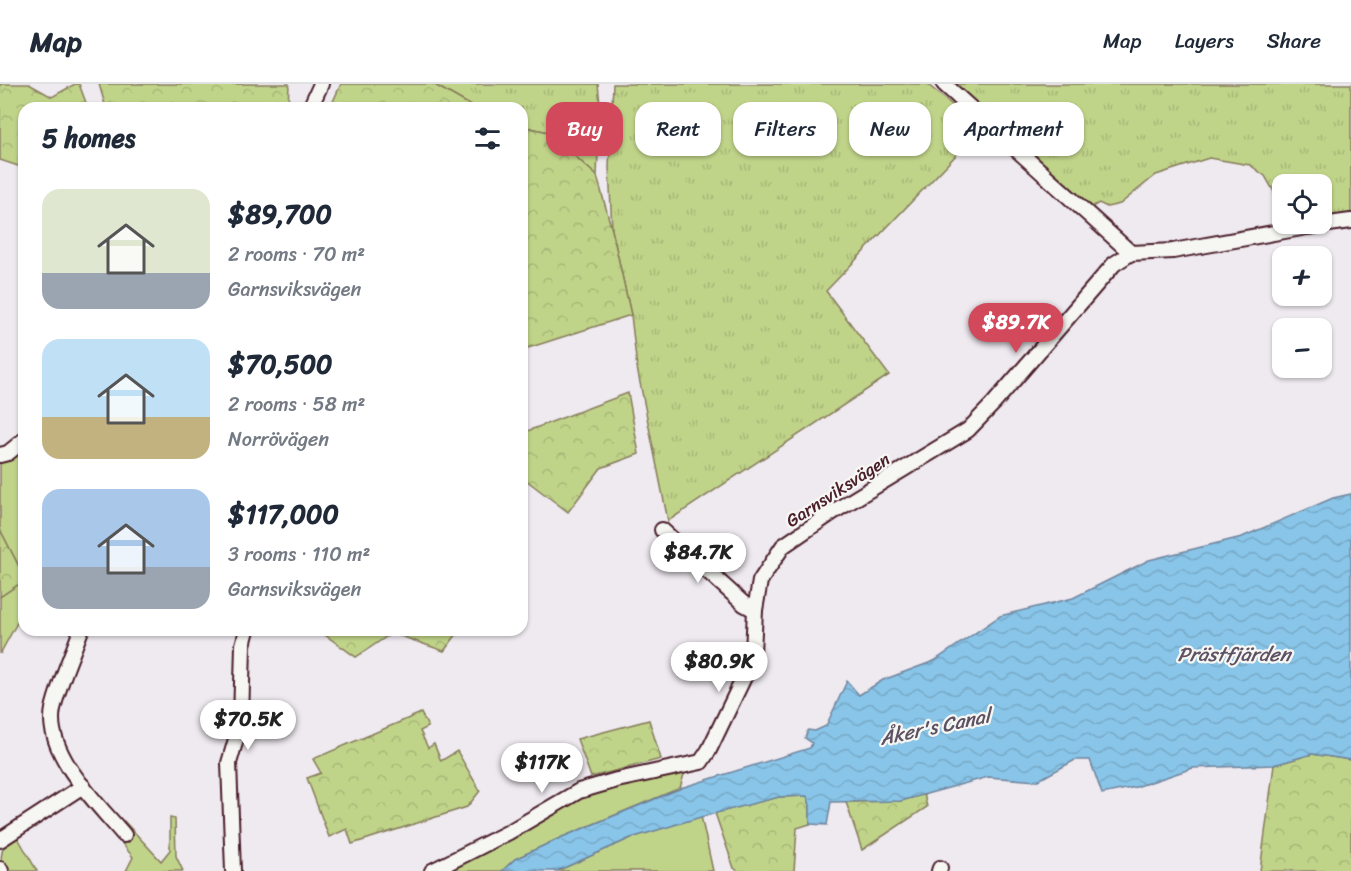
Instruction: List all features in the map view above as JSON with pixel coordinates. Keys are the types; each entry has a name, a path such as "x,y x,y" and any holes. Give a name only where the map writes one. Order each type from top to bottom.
{"street":[{"path":"313,102 321,84"},
{"path":"944,84 1131,253 1173,251 1351,221"},
{"name":"Garnsviksvägen","path":"432,871 508,832 579,791 617,780 701,762 746,673 753,652 755,610 760,580 783,546 832,512 968,430 1114,264 1131,253"},
{"path":"0,455 8,453 18,445"},
{"path":"662,530 744,604 755,610"},
{"path":"79,636 53,710 53,730 60,753 83,786 124,835"},
{"path":"233,871 230,763 241,722 243,645 245,636"},
{"path":"0,840 83,786"}],"green space":[{"path":"0,84 29,84 52,97 79,84 86,102 18,102 18,166 0,160"},
{"path":"99,84 289,84 288,102 104,102"},
{"path":"341,84 433,84 464,102 333,102"},
{"path":"433,84 598,84 600,102 546,102 546,132 528,127 528,102 464,102"},
{"path":"613,84 927,84 949,102 943,102 943,156 955,156 826,291 889,375 668,521 637,368 631,315 612,230 610,156 623,156 623,102 612,102"},
{"path":"947,84 1351,84 1351,213 1332,216 1332,174 1272,174 1272,188 1265,176 1250,165 1209,158 1156,175 1120,204 1107,207 1099,203 1090,208 1030,156 1084,156 1084,102 968,102"},
{"path":"528,127 546,132 546,156 575,156 597,176 631,315 528,348"},
{"path":"575,156 598,156 597,176"},
{"path":"628,393 639,454 601,468 568,512 528,482 528,431"},
{"path":"18,450 18,564 0,529 0,459"},
{"path":"0,529 18,564 18,585 0,597"},
{"path":"18,585 18,621 0,654 0,597"},
{"path":"326,636 388,636 356,657"},
{"path":"401,636 455,636 444,651"},
{"path":"421,713 428,727 420,731 428,748 434,744 441,761 457,751 480,791 467,807 352,844 347,829 329,837 307,778 321,773 313,759"},
{"path":"649,720 661,759 591,777 577,739"},
{"path":"1312,754 1351,760 1351,871 1260,871 1274,765"},
{"path":"685,771 680,788 560,838 515,859 502,871 442,871 584,795 635,780"},
{"path":"924,794 927,807 862,850 846,802 901,801"},
{"path":"807,796 810,805 810,824 797,828 794,871 738,871 734,868 715,813 779,797"},
{"path":"701,816 713,871 557,871 631,838"},
{"path":"170,818 175,819 176,856 183,871 126,871 133,857 111,830 124,821 161,861 170,850"},
{"path":"18,838 37,871 7,871 1,858 3,847"}],"water":[{"name":"Prästfjärden","path":"1351,494 1351,760 1312,754 1274,765 1193,768 1136,787 1102,794 1090,760 1075,760 1037,781 988,777 901,801 831,802 827,825 810,824 810,805 807,796 779,797 631,838 557,871 502,871 515,859 560,838 684,787 810,748 812,743 805,738 808,730 815,731 826,726 847,681 859,695 883,680 934,661 1000,616 1073,598 1149,560 1242,537 1333,498"}],"water label":[{"name":"Åker's Canal","path":"935,727"}]}
